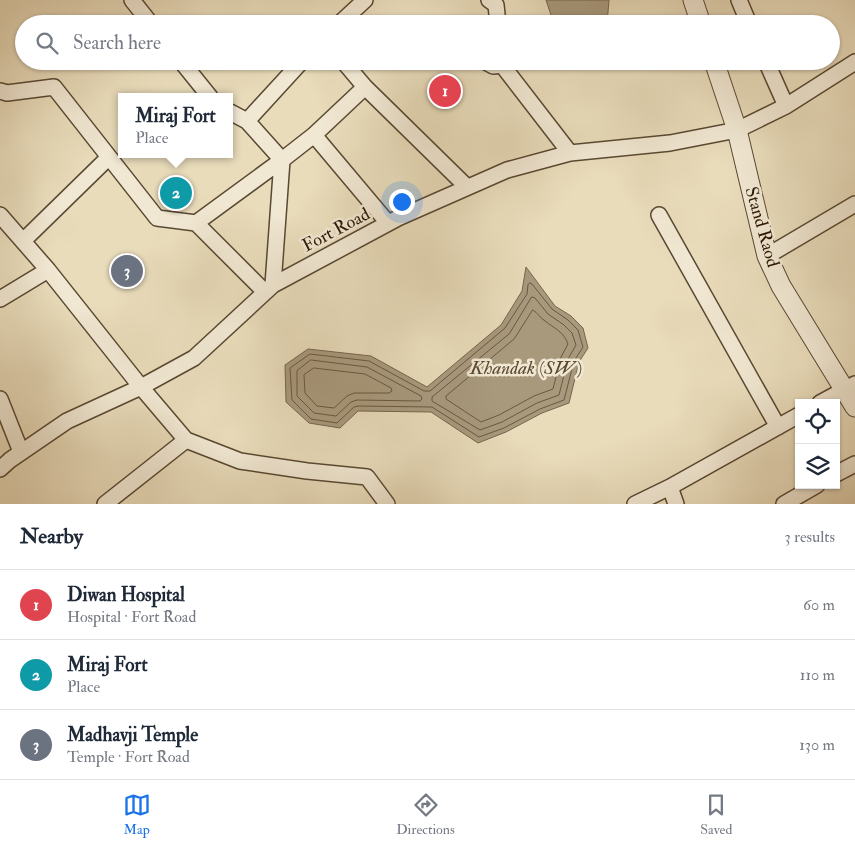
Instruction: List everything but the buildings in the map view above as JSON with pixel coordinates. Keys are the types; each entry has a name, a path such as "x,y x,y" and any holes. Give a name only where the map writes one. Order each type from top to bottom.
{"street":[{"path":"132,0 144,15"},
{"path":"349,15 365,0"},
{"path":"490,0 496,5 497,15"},
{"path":"693,0 698,15"},
{"path":"739,0 745,15"},
{"name":"Fort Road","path":"0,469 21,452 67,421 141,387 194,358 269,288 388,223 507,170 570,152 670,143 737,130 786,106 855,62"},
{"path":"188,70 207,93"},
{"path":"247,121 294,70"},
{"path":"351,70 365,87 467,187"},
{"path":"507,70 570,152"},
{"name":"Stand Raod","path":"717,70 737,130 767,256 781,286 850,386 855,407"},
{"path":"770,70 786,106"},
{"path":"0,92 7,93 54,87 157,218 196,223 269,288"},
{"path":"196,223 314,135 365,87"},
{"path":"233,114 247,121 282,160 269,288"},
{"path":"314,135 388,223"},
{"path":"23,241 109,157"},
{"path":"767,256 855,204"},
{"path":"0,215 48,270 141,387 186,440 240,461 306,471 367,477 387,504"},
{"path":"659,215 778,427"},
{"path":"0,299 48,270"},
{"path":"827,399 850,386"},
{"path":"0,399 21,452"},
{"path":"635,504 795,417"},
{"path":"105,504 186,440"},
{"path":"840,472 855,464"},
{"path":"670,486 676,504"},
{"path":"784,504 810,489"}],"water":[{"path":"546,0 609,0 608,15 551,15"},
{"name":"Khandak (SW)","path":"526,267 555,306 571,316 583,328 588,348 579,362 569,403 542,413 506,432 478,443 431,412 358,411 340,428 309,423 286,402 285,365 308,349 371,356 427,387 501,325 522,291"}],"place":[{"name":"Diwan Hospital","path":"445,91"},
{"name":"Miraj Fort","path":"176,193"},
{"name":"Madhavji Temple","path":"127,271"}]}
